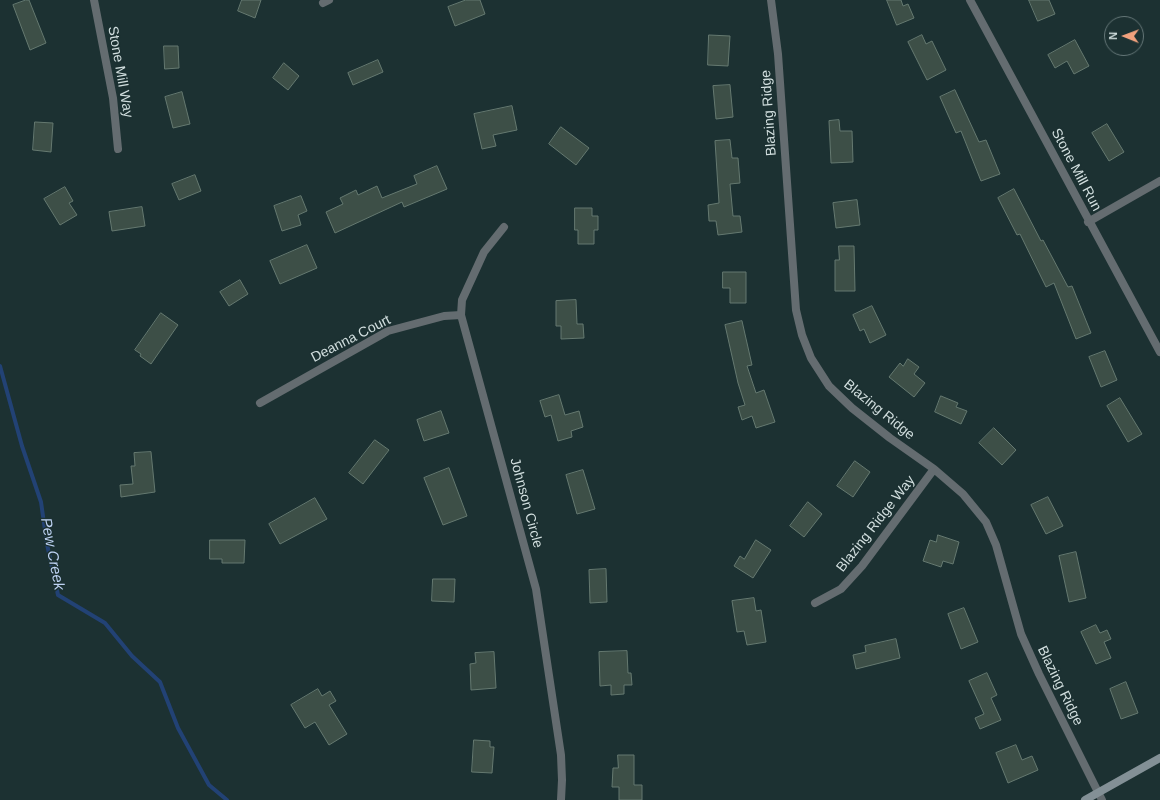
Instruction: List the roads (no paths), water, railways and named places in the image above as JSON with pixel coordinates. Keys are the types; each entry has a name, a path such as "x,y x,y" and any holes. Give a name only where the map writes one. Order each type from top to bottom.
{"street":[{"name":"Stone Mill Way","path":"94,0 113,98 118,149"},
{"name":"Blazing Ridge","path":"771,0 778,54 796,310 802,335 811,358 829,386 852,408 890,438 934,469 963,494 986,522 996,545 1021,634 1039,674 1101,797"},
{"name":"Stone Mill Run","path":"970,0 1088,222 1160,352"},
{"path":"1088,222 1160,181"},
{"name":"Johnson Circle","path":"504,227 484,252 462,300 460,315 536,589 561,755 562,780 560,800"},
{"name":"Deanna Court","path":"260,403 388,331 444,316 460,315"},
{"name":"Blazing Ridge Way","path":"815,603 841,589 862,566 934,469"},
{"path":"1085,800 1101,797 1160,758"}],"waterway":[{"name":"Pew Creek","path":"0,366 22,446 41,502 47,544 58,595 105,623 132,656 160,682 178,728 209,785 227,800"}]}
